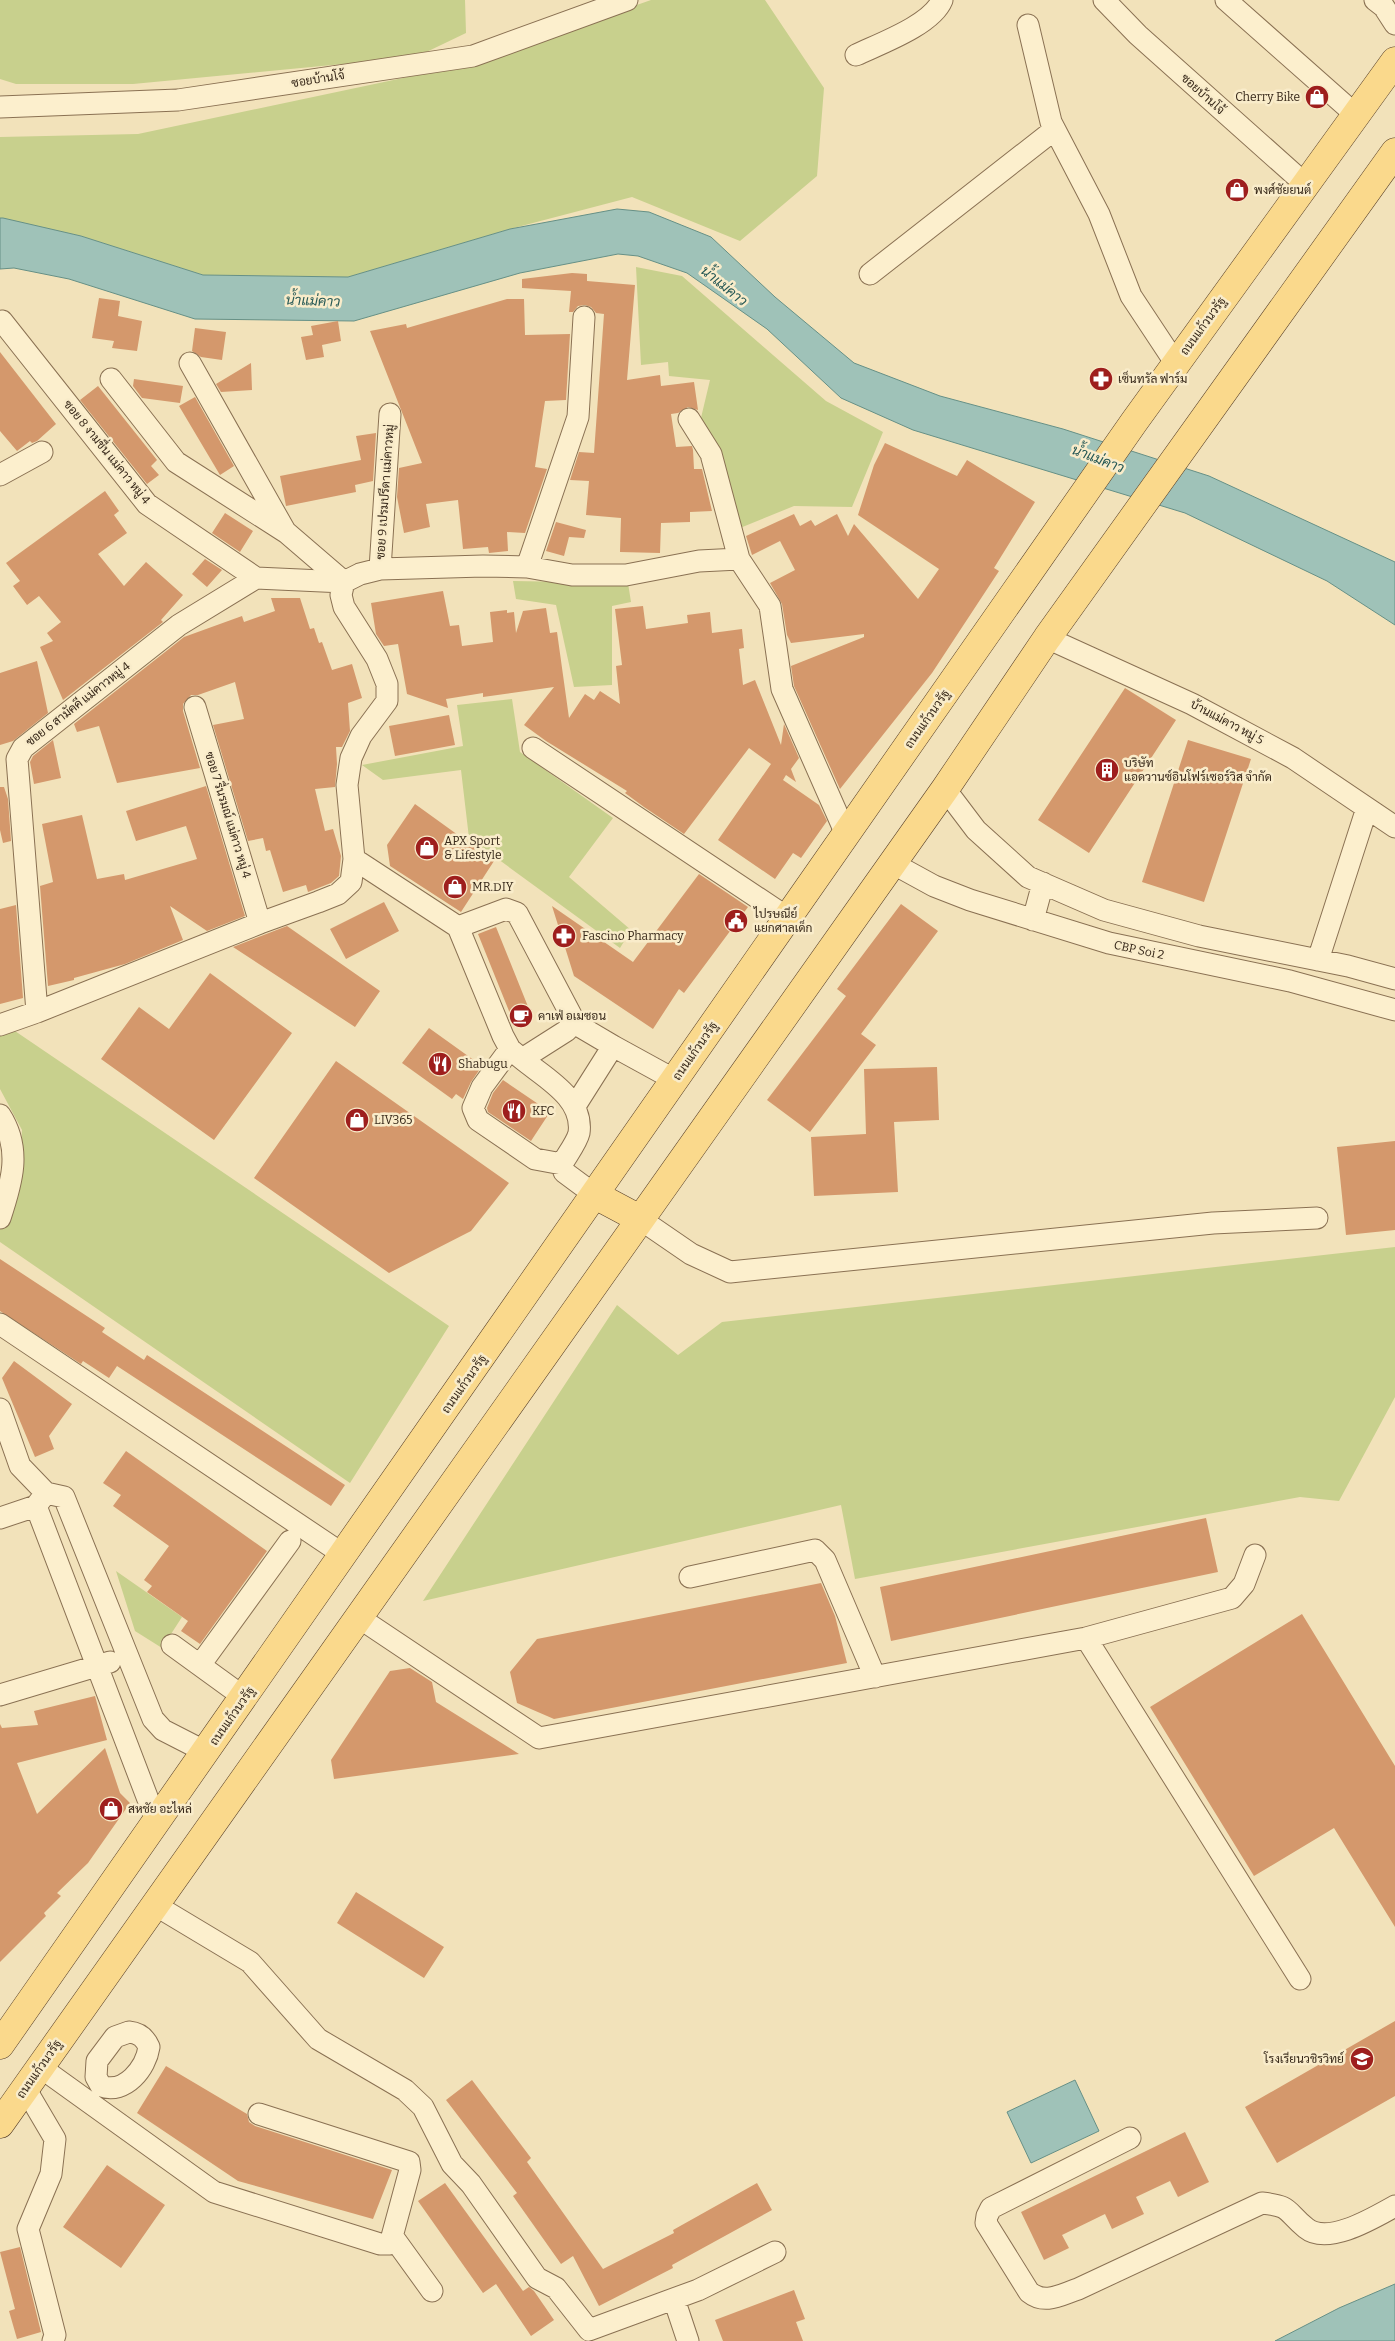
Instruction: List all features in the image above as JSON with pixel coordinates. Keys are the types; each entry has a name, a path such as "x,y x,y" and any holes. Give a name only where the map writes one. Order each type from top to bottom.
{"main road":[{"name":"ถนนแก้วนวรัฐ","path":"0,2045 245,1698 1134,422 1395,60"},
{"name":"ถนนแก้วนวรัฐ","path":"0,2124 944,790 1116,540 1395,152"},
{"path":"595,1195 640,1219"}],"street":[{"name":"ซอยบ้านโจ้","path":"0,107 178,100 473,56 588,6 627,0"},
{"path":"856,55 908,30 931,14 942,0"},
{"name":"ซอยบ้านโจ้","path":"1104,0 1138,35 1305,184"},
{"path":"1226,0 1356,115"},
{"path":"1375,0 1384,7 1395,24"},
{"path":"1028,25 1054,130 1099,214 1131,296 1176,364"},
{"path":"870,274 1054,130"},
{"path":"527,567 568,440 578,417 584,317"},
{"name":"ซอย 8 งามชื่น แม่คาว หมู่ 4","path":"2,321 147,504 256,578"},
{"path":"190,363 287,533"},
{"path":"111,378 176,462 287,533 344,582"},
{"name":"ซอย 9 เปรมปรีดา แม่คาวหมู่","path":"380,569 390,414"},
{"path":"689,419 712,454 740,559 770,606 782,689 846,834"},
{"path":"0,475 42,452"},
{"path":"256,578 344,582 360,574 380,569 482,566 527,567 572,575 626,575 699,561 740,559"},
{"name":"ซอย 6 สามัคคี แม่คาวหมู่ 4","path":"37,1012 17,760 23,748 179,625 256,578"},
{"path":"0,1025 338,894 351,882 354,859 346,786 351,758 360,736 387,701 387,684 377,659 344,607 341,595 344,582"},
{"name":"บ้านแม่คาว หมู่ 5","path":"1047,638 1192,704 1293,758 1395,827"},
{"name":"ซอย 7 รื่นรมณ์ แม่คาว หมู่ 4","path":"195,707 260,923"},
{"path":"533,748 788,918"},
{"path":"944,790 976,830 1028,877 1104,910 1199,936 1318,960 1395,980"},
{"path":"1318,960 1367,808"},
{"path":"354,859 458,927 516,1054 568,1096 574,1106 578,1114 579,1134 562,1164 564,1172 595,1195"},
{"name":"CBP Soi 2","path":"892,863 934,886 1108,943 1290,981 1395,1010"},
{"path":"1033,920 1043,883"},
{"path":"458,927 506,909 517,913 574,1023 675,1080"},
{"path":"562,1164 535,1159 478,1120 473,1108 482,1087 516,1054 566,1031 574,1023"},
{"path":"574,1106 613,1046"},
{"path":"0,1218 10,1188 13,1167 3,1125"},
{"path":"640,1219 691,1254 730,1272 1203,1224 1317,1218"},
{"path":"0,1324 344,1555"},
{"path":"0,1409 20,1466 41,1500 98,1666 157,1823"},
{"path":"0,1518 41,1500 64,1497 149,1712 158,1726 206,1752"},
{"path":"200,1665 290,1541"},
{"path":"690,1577 815,1550 825,1560 875,1676"},
{"path":"358,1617 539,1738 1086,1638 1232,1598 1244,1584 1255,1554"},
{"path":"1086,1638 1300,1979"},
{"path":"172,1645 245,1698"},
{"path":"0,1694 126,1656"},
{"path":"155,1904 250,1962 318,2039 405,2090 424,2107 452,2164 471,2184 537,2278 556,2288 589,2330 698,2290 776,2252"},
{"path":"33,2078 95,2094 214,2192 383,2244 390,2244 410,2170 409,2162 259,2114"},
{"path":"33,2078 55,2140 51,2174 28,2228 55,2335 53,2341"},
{"path":"1130,2138 991,2208 986,2223 1029,2292 1037,2298 1048,2299 1078,2289 1262,2203 1283,2205 1308,2230 1331,2235 1371,2219 1395,2206"},
{"path":"393,2237 432,2290"},
{"path":"674,2299 688,2341"}],"green space":[{"path":"0,0 465,0 466,33 416,57 133,84 16,84 0,79"},
{"path":"651,0 765,0 824,88 817,176 740,241 632,197 510,229 348,277 203,275 81,236 0,218 0,137 138,134 469,64"},
{"path":"636,267 682,276 826,401 883,432 852,507 794,506 740,528 700,422 710,380 669,376 668,362 641,365"},
{"path":"513,581 628,583 631,602 612,606 612,685 574,687 556,605 516,599"},
{"path":"512,699 520,752 613,818 569,877 631,930 620,948 469,838 461,770 383,780 362,765 463,746 457,705"},
{"path":"12,1029 449,1326 350,1483 0,1242 0,1230 19,1189 22,1130 0,1089 0,1033"},
{"path":"1395,1247 1395,1397 1339,1501 1300,1497 855,1579 841,1505 423,1601 617,1305 678,1355 722,1322"},
{"path":"116,1571 182,1617 162,1648 135,1631"}],"water":[{"name":"น้ำแม่คาว","path":"617,209 649,212 711,237 775,297 854,363 940,396 1063,429 1209,476 1395,562 1395,625 1327,581 1185,513 913,430 841,398 767,329 687,273 638,256 618,254 520,273 354,321 195,319 69,279 14,268 0,269 0,218 81,236 203,275 348,277 510,229"},
{"path":"1075,2080 1099,2131 1031,2163 1007,2112"},
{"path":"1395,2284 1395,2341 1275,2341 1339,2308"}],"building":[{"path":"572,273 587,274 587,281 635,285 627,380 660,375 661,386 694,382 698,410 688,407 678,413 671,414 676,447 692,446 694,469 702,469 712,511 690,512 690,522 661,523 660,553 620,552 621,518 586,515 589,481 570,480 579,452 594,453 604,314 596,313 591,307 585,305 578,306 573,312 569,312 571,291 522,288 522,279"},
{"path":"99,298 120,301 118,316 142,321 137,351 112,348 114,341 92,338"},
{"path":"507,299 524,299 525,335 570,334 566,400 545,401 535,467 547,469 525,533 507,532 508,551 489,553 488,547 463,549 458,500 426,504 430,527 404,533 397,497 399,468 422,463 370,331 406,324 407,328"},
{"path":"338,321 341,341 322,345 324,357 306,360 301,337 313,335 311,326"},
{"path":"195,328 226,332 222,360 201,357 192,351"},
{"path":"0,352 56,424 37,441 32,443 30,441 17,451 0,431"},
{"path":"251,363 252,390 221,392 216,384"},
{"path":"134,379 183,386 180,403 142,398 133,386"},
{"path":"98,386 157,460 151,466 159,475 147,484 80,400"},
{"path":"195,397 234,466 220,475 179,406"},
{"path":"376,433 373,481 355,485 356,492 286,506 280,476 361,460 356,436"},
{"path":"885,443 957,476 967,460 1035,502 994,568 999,571 932,673 840,789 794,686 791,666 864,637 864,634 791,643 787,635 782,604 770,583 795,570 780,541 752,555 746,536 794,514 800,526 811,520 815,526 837,514 848,536 854,524 918,599 939,569 858,515 874,465"},
{"path":"105,491 119,511 114,515 127,533 98,554 124,586 146,562 183,595 161,620 163,622 63,700 40,647 53,641 47,633 61,622 39,596 27,605 13,586 20,581 6,563"},
{"path":"225,513 253,531 240,552 212,533"},
{"path":"556,522 586,530 584,538 569,537 564,556 546,551"},
{"path":"205,559 222,570 207,587 192,574"},
{"path":"443,591 450,626 459,625 462,646 493,642 490,612 507,610 507,613 514,612 516,633 523,611 546,608 550,633 557,632 569,718 585,694 594,700 600,691 620,704 616,666 622,665 615,609 643,606 646,629 688,623 687,615 710,612 712,633 742,629 744,648 739,649 743,685 755,680 781,745 784,724 799,758 791,769 796,782 786,775 783,780 819,805 827,821 801,858 793,853 775,879 718,840 771,764 749,748 684,834 625,793 627,791 546,741 524,725 554,687 483,697 483,693 446,699 448,708 407,694 398,644 384,646 376,634 371,603"},
{"path":"271,598 300,598 310,629 314,628 319,643 322,642 332,670 352,664 362,698 348,703 350,731 342,747 336,747 335,787 315,789 325,831 333,829 341,856 339,876 331,883 308,892 306,885 283,892 270,850 266,851 263,838 248,841 213,725 244,719 235,682 198,695 191,695 183,704 183,711 200,768 117,783 99,726 77,732 74,724 184,637 242,616 244,622 275,611"},
{"path":"37,661 48,713 13,741 0,745 0,673"},
{"name":"บริษัท แอดวานซ์อินโฟร์เซอร์วิส จำกัด","path":"1125,688 1176,720 1089,853 1038,820"},
{"path":"449,715 455,745 395,756 389,726"},
{"path":"53,740 61,778 34,784 30,762 33,756"},
{"path":"1188,740 1251,759 1204,902 1142,882"},
{"path":"206,786 245,916 207,931 170,906 183,940 125,964 48,986 40,886 53,882 42,824 82,815 97,879 124,874 125,880 197,859 186,826 136,841 126,811"},
{"path":"0,787 4,787 8,799 11,841 3,843 0,830"},
{"path":"415,804 494,861 461,912 390,866 387,845"},
{"path":"699,874 748,907 684,993 679,989 653,1029 574,976 552,906 633,962"},
{"path":"384,902 399,931 346,959 330,929"},
{"path":"901,904 938,931 861,1034 876,1045 810,1132 767,1100 846,996 837,989"},
{"path":"16,905 23,998 0,1004 0,909"},
{"path":"287,926 380,991 355,1027 233,947"},
{"path":"496,927 533,1019 515,1026 478,934"},
{"path":"210,973 292,1033 214,1140 101,1059 139,1007 169,1029"},
{"name":"Shabugu","path":"429,1028 482,1066 471,1082 463,1099 456,1094 452,1099 402,1063"},
{"name":"LIV365","path":"336,1061 509,1183 471,1231 389,1273 254,1178"},
{"path":"937,1067 939,1120 894,1122 898,1192 814,1196 811,1137 866,1134 864,1069"},
{"name":"KFC","path":"503,1080 550,1112 531,1141 488,1112 487,1108 493,1093"},
{"path":"1395,1141 1395,1230 1346,1235 1337,1147"},
{"path":"0,1259 105,1328 102,1332 144,1360 147,1355 345,1485 331,1506 117,1366 109,1378 83,1361 81,1364 0,1311"},
{"path":"14,1361 72,1404 49,1436 54,1449 35,1457 2,1378"},
{"path":"126,1451 267,1551 200,1644 181,1631 188,1621 147,1592 152,1586 144,1580 169,1546 113,1506 121,1495 103,1483"},
{"path":"1206,1518 1218,1572 891,1641 880,1587"},
{"path":"821,1583 835,1616 847,1663 554,1719 517,1703 510,1672 537,1639"},
{"path":"1302,1614 1395,1766 1395,1927 1334,1828 1254,1876 1150,1707"},
{"path":"410,1668 432,1682 436,1702 519,1754 334,1779 331,1760 390,1671"},
{"path":"95,1696 107,1740 17,1763 37,1814 105,1748 120,1793 130,1803 88,1863 57,1893 61,1896 44,1913 46,1916 0,1962 0,1724 2,1728 38,1725 34,1711"},
{"path":"356,1892 444,1947 424,1978 337,1923"},
{"name":"โรงเรียนวชิรวิทย์","path":"1395,2021 1395,2096 1277,2163 1245,2107"},
{"path":"166,2066 247,2114 249,2122 255,2126 392,2170 373,2219 238,2181 137,2113"},
{"path":"472,2080 531,2158 527,2162 603,2269 674,2233 673,2230 757,2183 772,2210 672,2265 673,2268 599,2306 573,2256 561,2264 513,2196 517,2193 446,2100"},
{"path":"1185,2132 1209,2182 1178,2197 1170,2181 1136,2197 1144,2214 1112,2229 1105,2214 1062,2235 1069,2248 1044,2260 1021,2212"},
{"path":"107,2165 165,2205 121,2268 63,2227"},
{"path":"445,2183 523,2291 529,2287 534,2291 554,2320 531,2336 496,2284 483,2293 418,2201"},
{"path":"20,2247 41,2332 17,2339 9,2311 15,2309 0,2252"},
{"path":"794,2290 805,2319 796,2322 803,2341 723,2341 715,2320"}],"place":[{"name":"Cherry Bike","path":"1317,97"},
{"name":"พงศ์ชัยยนต์","path":"1237,190"},
{"name":"เซ็นทรัล ฟาร์ม","path":"1101,379"},
{"name":"บริษัท แอดวานซ์อินโฟร์เซอร์วิส จำกัด","path":"1107,770"},
{"name":"APX Sport & Lifestyle","path":"427,848"},
{"name":"MR.DIY","path":"455,887"},
{"name":"ไปรษณีย์ แยกศาลเด็ก","path":"736,921"},
{"name":"Fascino Pharmacy","path":"564,936"},
{"name":"คาเฟ่ อเมซอน","path":"521,1016"},
{"name":"Shabugu","path":"440,1064"},
{"name":"KFC","path":"514,1111"},
{"name":"LIV365","path":"357,1120"},
{"name":"สหชัย อะไหล่","path":"111,1809"},
{"name":"โรงเรียนวชิรวิทย์","path":"1362,2059"}]}
